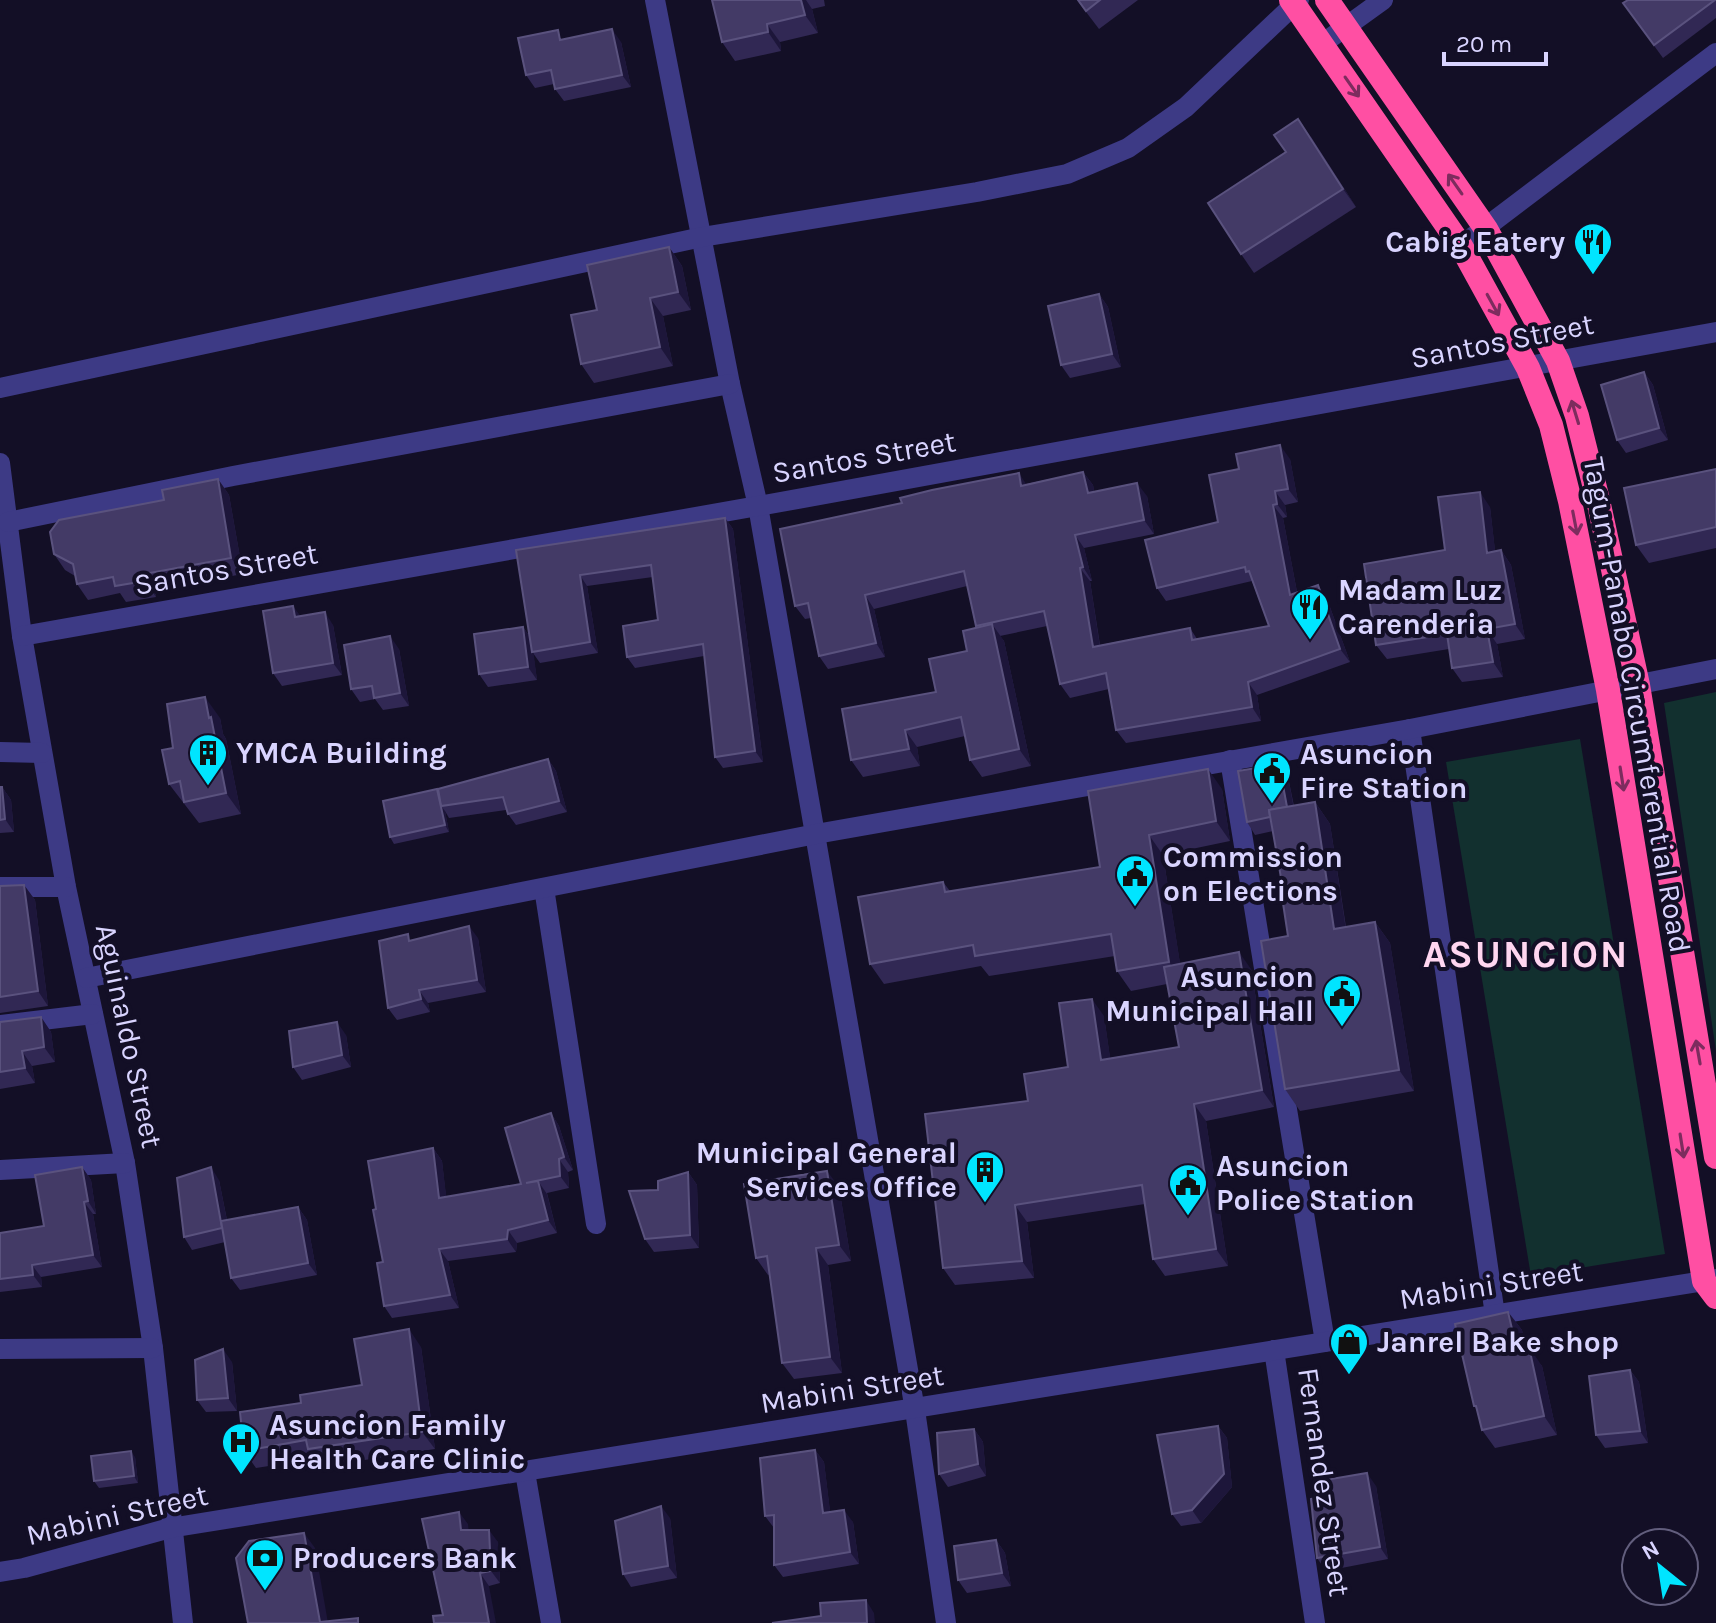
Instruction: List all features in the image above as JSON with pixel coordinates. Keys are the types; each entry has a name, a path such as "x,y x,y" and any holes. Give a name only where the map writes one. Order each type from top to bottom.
{"highway":[{"name":"Tagum-Panabo Circumferential Road","path":"1327,0 1486,229 1558,361 1577,416 1638,685 1716,1157"},
{"name":"Tagum-Panabo Circumferential Road","path":"1295,1 1461,246 1528,368 1551,425 1570,501 1608,690 1655,983 1712,1286"},
{"path":"1655,983 1685,978"}],"street":[{"path":"655,0 730,384 758,506 915,1410 946,1623"},
{"path":"1322,44 1383,0"},
{"path":"0,388 702,237 977,192 1067,174 1128,148 1186,107 1295,1"},
{"path":"1461,246 1716,53"},
{"name":"Santos Street","path":"22,636 1716,332"},
{"path":"8,522 233,476 730,384"},
{"name":"Aguinaldo Street","path":"0,473 8,522 9,607 22,636 66,887 125,1163 153,1348 170,1528 183,1623"},
{"path":"86,978 816,834 1410,729 1716,669"},
{"path":"1410,729 1495,1315"},
{"path":"0,752 42,753"},
{"path":"1230,760 1325,1342"},
{"path":"0,887 66,887"},
{"path":"544,888 596,1224"},
{"path":"0,1025 93,1014"},
{"path":"0,1170 125,1163"},
{"name":"Mabini Street","path":"0,1572 170,1528 1495,1315 1712,1286"},
{"path":"0,1349 153,1348"},
{"name":"Fernandez Street","path":"1274,1350 1315,1623"},
{"path":"525,1472 551,1623"}],"green space":[{"path":"1716,692 1716,1051 1664,703"},
{"path":"1580,739 1665,1254 1531,1276 1446,762"}],"building":[{"path":"712,0 801,0 805,15 767,24 768,32 722,42"},
{"path":"1078,0 1100,0 1086,11"},
{"path":"1628,0 1715,0 1654,45 1623,3"},
{"path":"612,29 622,75 555,89 551,70 526,75 518,38 558,30 560,40"},
{"path":"1298,119 1343,189 1241,254 1208,203 1286,152 1274,135"},
{"path":"669,247 678,292 650,298 660,347 581,364 571,315 597,310 587,265"},
{"path":"1099,294 1112,354 1061,365 1048,306"},
{"path":"1644,372 1659,428 1617,440 1601,385"},
{"path":"1280,445 1288,489 1275,491 1277,504 1273,505 1290,595 1318,585 1340,649 1248,682 1252,707 1116,730 1106,673 1060,684 1044,611 976,626 964,571 865,595 876,643 819,656 808,603 795,606 780,529 902,503 900,498 932,490 1019,473 1021,486 1083,472 1088,493 1137,483 1144,520 1075,535 1083,567 1080,568 1093,647 1190,628 1192,640 1269,626 1245,567 1157,588 1145,540 1218,522 1209,475 1239,469 1236,454"},
{"path":"1716,469 1716,527 1636,545 1624,488"},
{"path":"218,479 231,558 144,574 145,581 115,586 113,577 77,584 73,564 54,554 50,532 59,520 164,500 162,490"},
{"path":"1480,492 1487,553 1501,550 1515,624 1487,629 1493,662 1452,668 1447,634 1376,645 1364,564 1445,550 1438,497"},
{"path":"725,518 755,751 715,757 703,644 627,657 623,626 658,620 651,565 580,575 590,642 532,652 516,550"},
{"path":"293,606 295,617 325,612 333,663 273,673 263,611"},
{"path":"992,624 1019,749 970,760 961,717 905,730 909,749 851,760 842,709 936,692 929,659 967,651 963,631"},
{"path":"523,627 528,667 479,674 474,634"},
{"path":"390,636 400,693 374,698 372,686 351,689 344,645"},
{"path":"205,697 226,793 184,802 180,781 169,784 162,750 173,748 167,704"},
{"path":"548,759 559,801 508,814 503,797 441,806 438,789"},
{"path":"1279,764 1287,807 1269,810 1270,817 1247,822 1238,771"},
{"path":"1208,769 1216,821 1149,835 1169,962 1117,971 1111,934 975,956 973,945 870,964 858,897 943,882 945,892 1100,867 1088,791"},
{"path":"0,787 5,819 0,820"},
{"path":"437,789 445,825 390,837 383,801"},
{"path":"1315,802 1334,929 1375,922 1399,1070 1285,1089 1261,941 1288,936 1269,810"},
{"path":"24,885 38,991 0,997 0,886"},
{"path":"469,926 477,980 419,990 421,999 388,1008 379,941 408,934 409,941"},
{"path":"1239,952 1262,1090 1194,1104 1216,1249 1153,1259 1142,1185 1015,1205 1022,1261 943,1268 925,1114 1028,1101 1024,1074 1068,1067 1059,1003 1092,999 1101,1060 1179,1047 1164,967"},
{"path":"41,1017 44,1047 22,1051 25,1068 0,1072 0,1022"},
{"path":"337,1022 342,1055 293,1067 289,1031"},
{"path":"551,1113 564,1157 559,1159 560,1176 526,1183 538,1181 548,1220 508,1230 507,1239 439,1249 450,1295 384,1306 377,1263 383,1262 368,1161 433,1148 439,1198 521,1184 505,1128"},
{"path":"82,1167 93,1255 32,1265 33,1275 0,1279 0,1233 44,1226 35,1175"},
{"path":"211,1167 222,1228 184,1237 177,1178"},
{"path":"827,1171 839,1245 816,1248 830,1357 782,1363 767,1256 756,1258 744,1184"},
{"path":"688,1172 690,1235 645,1239 629,1191 658,1190 658,1181"},
{"path":"298,1207 308,1263 231,1278 221,1221"},
{"path":"1508,1312 1517,1350 1529,1347 1544,1416 1482,1430 1455,1324"},
{"path":"409,1329 422,1432 308,1449 306,1440 244,1451 240,1412 301,1403 300,1395 362,1385 354,1339"},
{"path":"223,1349 228,1398 197,1400 195,1360"},
{"path":"1630,1370 1640,1431 1596,1435 1589,1376"},
{"path":"1218,1426 1224,1474 1192,1510 1172,1514 1157,1435"},
{"path":"974,1429 978,1464 939,1474 937,1433"},
{"path":"815,1450 823,1513 844,1510 850,1552 774,1565 774,1515 765,1516 760,1458"},
{"path":"131,1451 134,1476 94,1481 91,1456"},
{"path":"1367,1473 1380,1547 1317,1558 1311,1499 1323,1496 1325,1480"},
{"path":"661,1506 668,1566 623,1574 615,1521"},
{"path":"459,1512 461,1530 489,1530 491,1571 480,1573 489,1623 434,1623 433,1616 443,1615 422,1519"},
{"path":"304,1533 320,1622 358,1618 358,1623 248,1623 236,1558 249,1541"},
{"path":"996,1540 1002,1573 958,1580 954,1546"},
{"path":"866,1600 867,1623 772,1623 821,1616 820,1603"}],"place":[{"name":"Cabig Eatery","path":"1593,276"},
{"name":"Madam Luz Carenderia","path":"1310,641"},
{"name":"YMCA Building","path":"208,787"},
{"name":"Asuncion Fire Station","path":"1272,805"},
{"name":"Commission on Elections","path":"1135,908"},
{"name":"Asuncion Municipal Hall","path":"1342,1028"},
{"name":"Municipal General Services Office","path":"985,1204"},
{"name":"Asuncion Police Station","path":"1188,1217"},
{"name":"Janrel Bake shop","path":"1349,1376"},
{"name":"Asuncion Family Health Care Clinic","path":"241,1476"},
{"name":"Producers Bank","path":"265,1592"}],"district":[{"name":"ASUNCION","path":"1526,954"}]}
